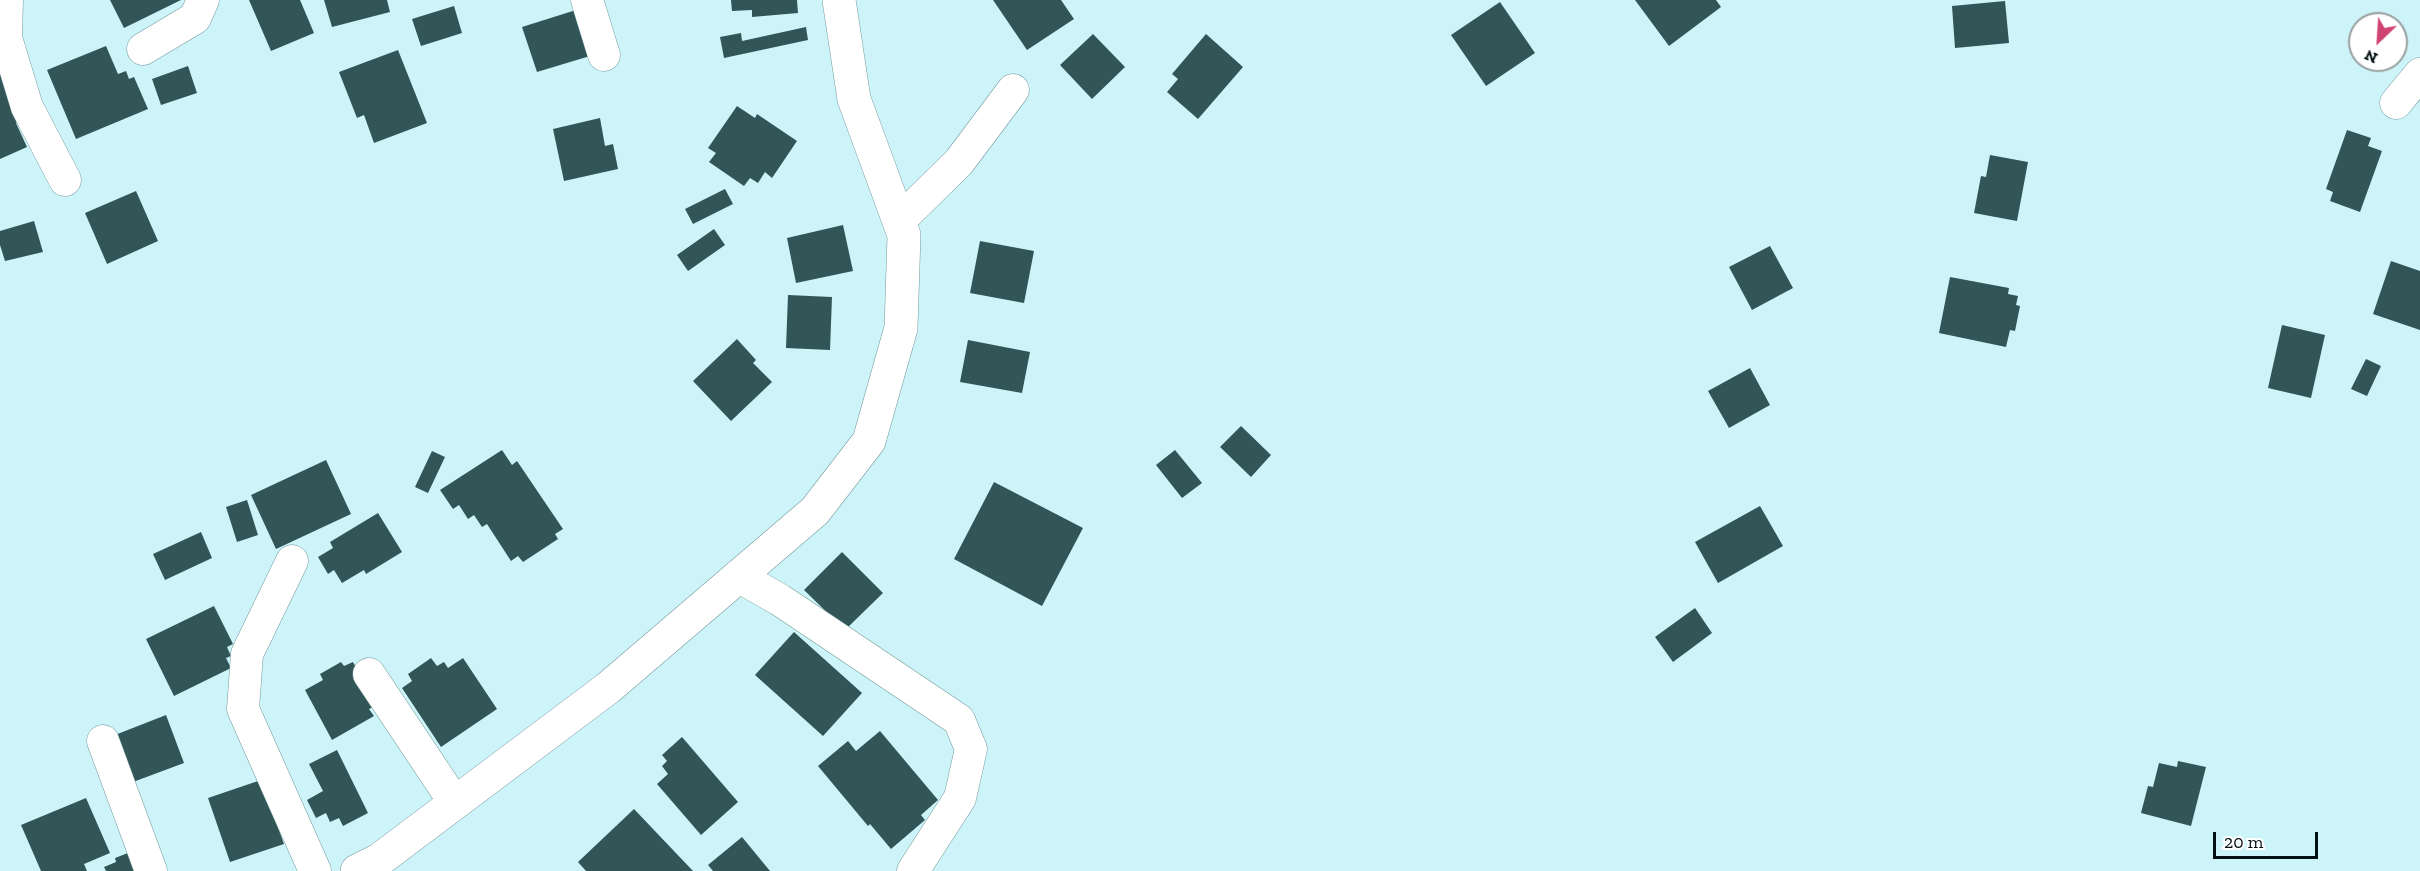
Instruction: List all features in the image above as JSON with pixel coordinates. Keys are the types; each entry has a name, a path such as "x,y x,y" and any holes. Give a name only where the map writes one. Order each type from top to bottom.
{"street":[{"path":"0,3 5,0 6,38 27,107 64,180"},
{"path":"143,49 195,18 203,0"},
{"path":"587,0 604,55"},
{"path":"357,871 379,860 608,688 814,511 869,441 901,328 904,235 854,99 838,0"},
{"path":"2396,103 2420,75"},
{"path":"899,221 959,162 1013,90"},
{"path":"292,561 247,654 243,709 315,871"},
{"path":"738,576 780,600 959,720 971,749 960,798 913,871"},
{"path":"369,674 455,803"},
{"path":"103,741 151,871"}],"building":[{"path":"110,0 181,0 124,28"},
{"path":"249,0 300,0 314,33 271,51"},
{"path":"324,0 387,0 390,12 332,27"},
{"path":"731,0 797,0 798,13 752,17 752,10 732,11"},
{"path":"993,0 1061,0 1074,19 1027,50"},
{"path":"1635,0 1716,0 1721,7 1669,46"},
{"path":"2005,1 2009,43 1955,48 1952,6"},
{"path":"1500,2 1535,53 1486,86 1451,35"},
{"path":"454,6 462,33 421,46 412,19"},
{"path":"576,10 590,56 537,72 522,27"},
{"path":"806,27 808,40 724,58 720,37 741,33 742,41"},
{"path":"1093,34 1125,67 1092,99 1060,65"},
{"path":"1206,34 1243,67 1198,119 1167,92 1178,79 1172,74"},
{"path":"106,46 118,74 126,71 129,79 134,77 148,109 76,139 47,70"},
{"path":"398,50 427,123 374,143 364,115 357,118 339,72"},
{"path":"188,66 197,93 161,105 152,79"},
{"path":"0,69 23,119 16,123 27,147 0,159"},
{"path":"737,106 755,118 757,114 797,141 772,178 765,172 758,183 750,178 744,186 709,162 716,153 708,148"},
{"path":"600,118 605,146 613,144 618,169 564,181 553,129"},
{"path":"2347,130 2371,138 2368,146 2382,151 2360,212 2330,201 2333,192 2326,189"},
{"path":"1990,155 2028,162 2017,221 1974,213 1981,176 1986,177"},
{"path":"725,189 733,204 693,224 685,209"},
{"path":"136,191 158,241 107,264 85,213"},
{"path":"34,221 43,252 5,261 0,245 0,231"},
{"path":"843,225 853,271 796,283 787,238"},
{"path":"714,229 725,245 688,271 677,255"},
{"path":"980,241 1034,251 1024,303 970,293"},
{"path":"1770,246 1793,288 1752,310 1729,267"},
{"path":"2391,261 2420,271 2420,330 2373,314"},
{"path":"1950,277 2009,288 2008,294 2018,296 2016,305 2020,306 2015,331 2010,330 2006,347 1939,333"},
{"path":"788,295 832,297 830,350 786,348"},
{"path":"2282,325 2325,335 2311,398 2268,388"},
{"path":"737,339 756,360 753,363 772,382 731,421 693,381"},
{"path":"968,340 1030,352 1022,393 960,382"},
{"path":"2366,359 2381,366 2367,396 2351,389"},
{"path":"1750,368 1770,405 1729,428 1708,391"},
{"path":"1241,426 1271,455 1251,477 1220,447"},
{"path":"502,450 512,465 517,461 563,529 555,534 558,539 523,562 518,556 511,561 487,524 482,527 474,515 468,519 459,505 453,509 440,490"},
{"path":"1175,450 1202,483 1182,498 1156,465"},
{"path":"432,451 445,457 428,493 415,487"},
{"path":"326,460 351,514 276,549 251,495"},
{"path":"994,482 1083,528 1042,606 954,559"},
{"path":"247,500 258,535 237,542 226,507"},
{"path":"1760,506 1783,546 1718,583 1695,542"},
{"path":"378,513 402,552 366,574 364,570 342,583 334,570 328,574 318,557 333,548 330,542"},
{"path":"201,532 212,558 165,580 153,554"},
{"path":"842,552 883,593 845,630 804,590"},
{"path":"214,606 233,644 227,647 231,656 226,658 231,668 174,696 146,639"},
{"path":"1695,608 1712,633 1673,662 1655,637"},
{"path":"794,632 862,693 823,736 755,675"},
{"path":"431,658 437,666 444,662 448,668 463,658 497,709 441,747 402,688 412,681 408,674"},
{"path":"341,662 344,666 353,662 377,705 369,709 374,716 332,740 305,690 323,680 320,674"},
{"path":"166,715 184,763 133,782 115,735"},
{"path":"880,731 938,800 921,815 925,820 891,849 870,824 868,826 818,766 848,741 856,751"},
{"path":"682,737 738,802 701,835 657,784 668,774 662,766 667,761 662,755"},
{"path":"337,750 368,813 343,826 339,818 330,822 326,813 316,818 307,800 323,791 309,764"},
{"path":"2178,761 2206,767 2191,826 2141,813 2148,786 2153,787 2159,763 2177,767"},
{"path":"261,780 284,844 230,862 208,798"},
{"path":"86,798 110,853 84,864 87,871 41,871 21,825"},
{"path":"634,809 693,871 586,871 578,862"},
{"path":"742,837 770,871 713,871 708,865"},
{"path":"128,853 134,871 106,871 104,867 116,862 115,858"}]}
